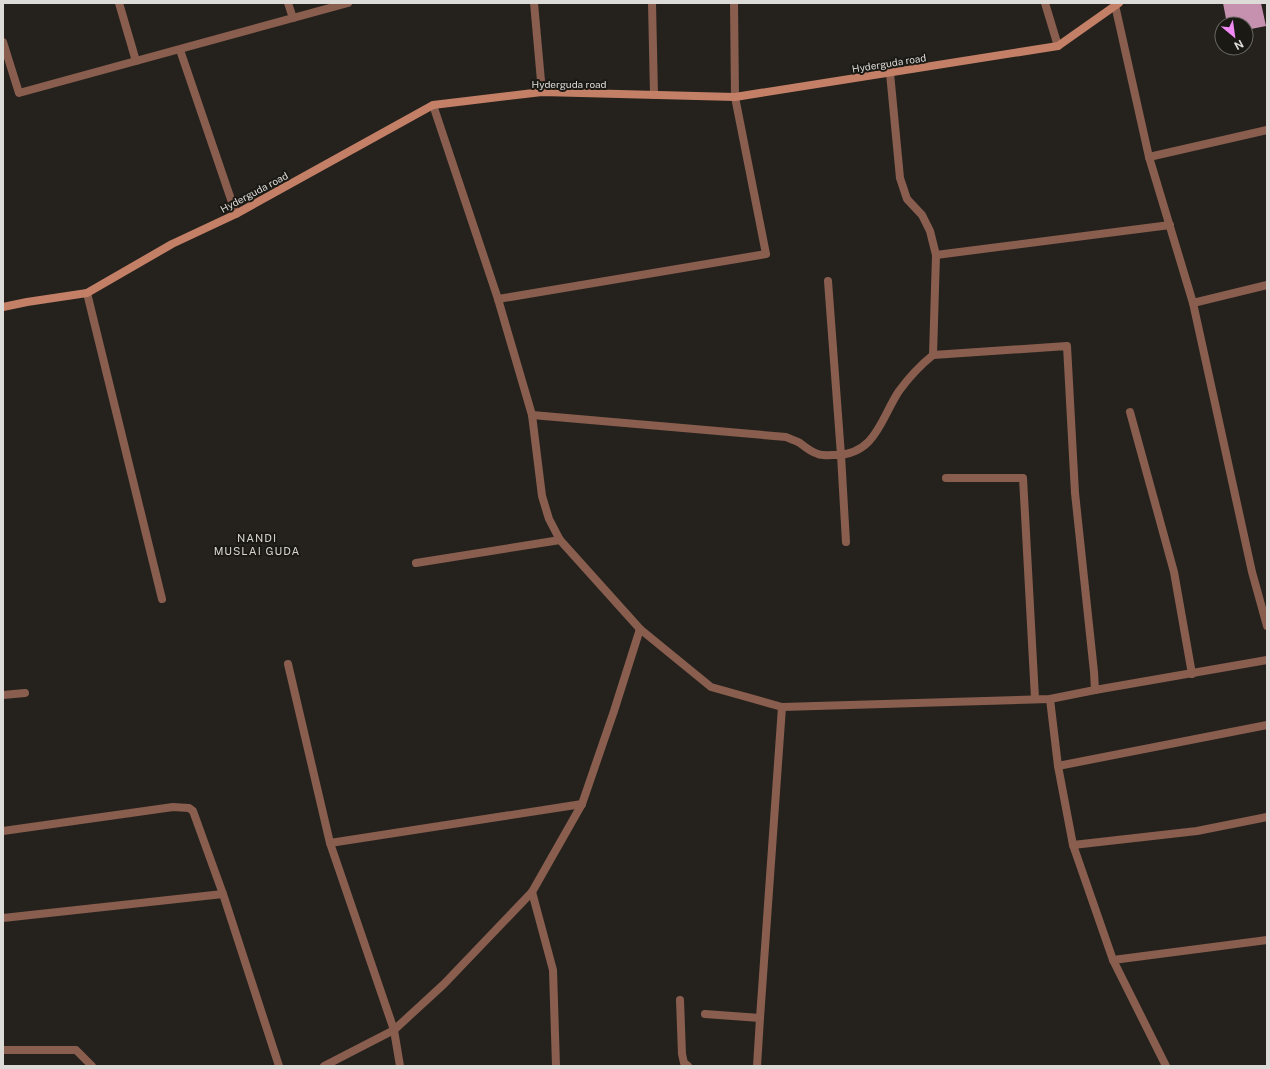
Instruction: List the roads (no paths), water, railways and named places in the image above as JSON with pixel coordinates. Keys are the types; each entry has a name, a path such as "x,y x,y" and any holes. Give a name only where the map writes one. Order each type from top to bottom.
{"street":[{"path":"119,3 136,61"},
{"path":"288,3 293,18"},
{"path":"3,42 19,93 348,3"},
{"path":"534,3 542,92"},
{"path":"652,3 654,95"},
{"path":"498,299 766,254 736,97 734,3"},
{"path":"1044,3 1058,46"},
{"path":"1117,4 1149,157 1192,303 1252,572 1267,626"},
{"name":"Hyderguda road","path":"3,307 87,293 172,244 236,214 433,105 542,92 736,97 1058,46 1117,4"},
{"path":"180,50 236,214"},
{"path":"890,73 900,178 907,198 922,215 928,226 936,255 932,355"},
{"path":"433,105 498,299 532,415 542,496 549,519 560,540 640,629 711,687 782,707 1035,698 1050,699 1267,660"},
{"path":"1149,157 1267,130"},
{"path":"936,255 1170,225"},
{"path":"828,281 846,542"},
{"path":"1192,303 1267,284"},
{"path":"87,293 162,599"},
{"path":"532,415 786,436 819,455 841,454 852,452 866,446 913,372 932,355 1067,346 1075,493 1094,672 1094,690"},
{"path":"1130,412 1174,572 1192,674"},
{"path":"946,478 1022,478 1035,698"},
{"path":"416,563 560,540"},
{"path":"324,1066 394,1030 444,984 532,892 582,804 640,629"},
{"path":"288,664 330,843 394,1030 400,1066"},
{"path":"3,695 25,694"},
{"path":"1050,699 1058,766 1073,845 1112,960 1166,1066"},
{"path":"757,1066 782,707"},
{"path":"1058,766 1267,725"},
{"path":"330,843 582,804"},
{"path":"3,831 173,807 189,808 193,811 223,894 279,1066"},
{"path":"1073,845 1197,831 1267,817"},
{"path":"532,892 553,970 556,1066"},
{"path":"3,918 223,894"},
{"path":"1112,960 1267,940"},
{"path":"680,1000 682,1054 684,1063 688,1066"},
{"path":"705,1014 760,1018"},
{"path":"3,1050 76,1050 92,1066"}],"district":[{"name":"NANDI MUSLAI GUDA","path":"257,544"}]}
